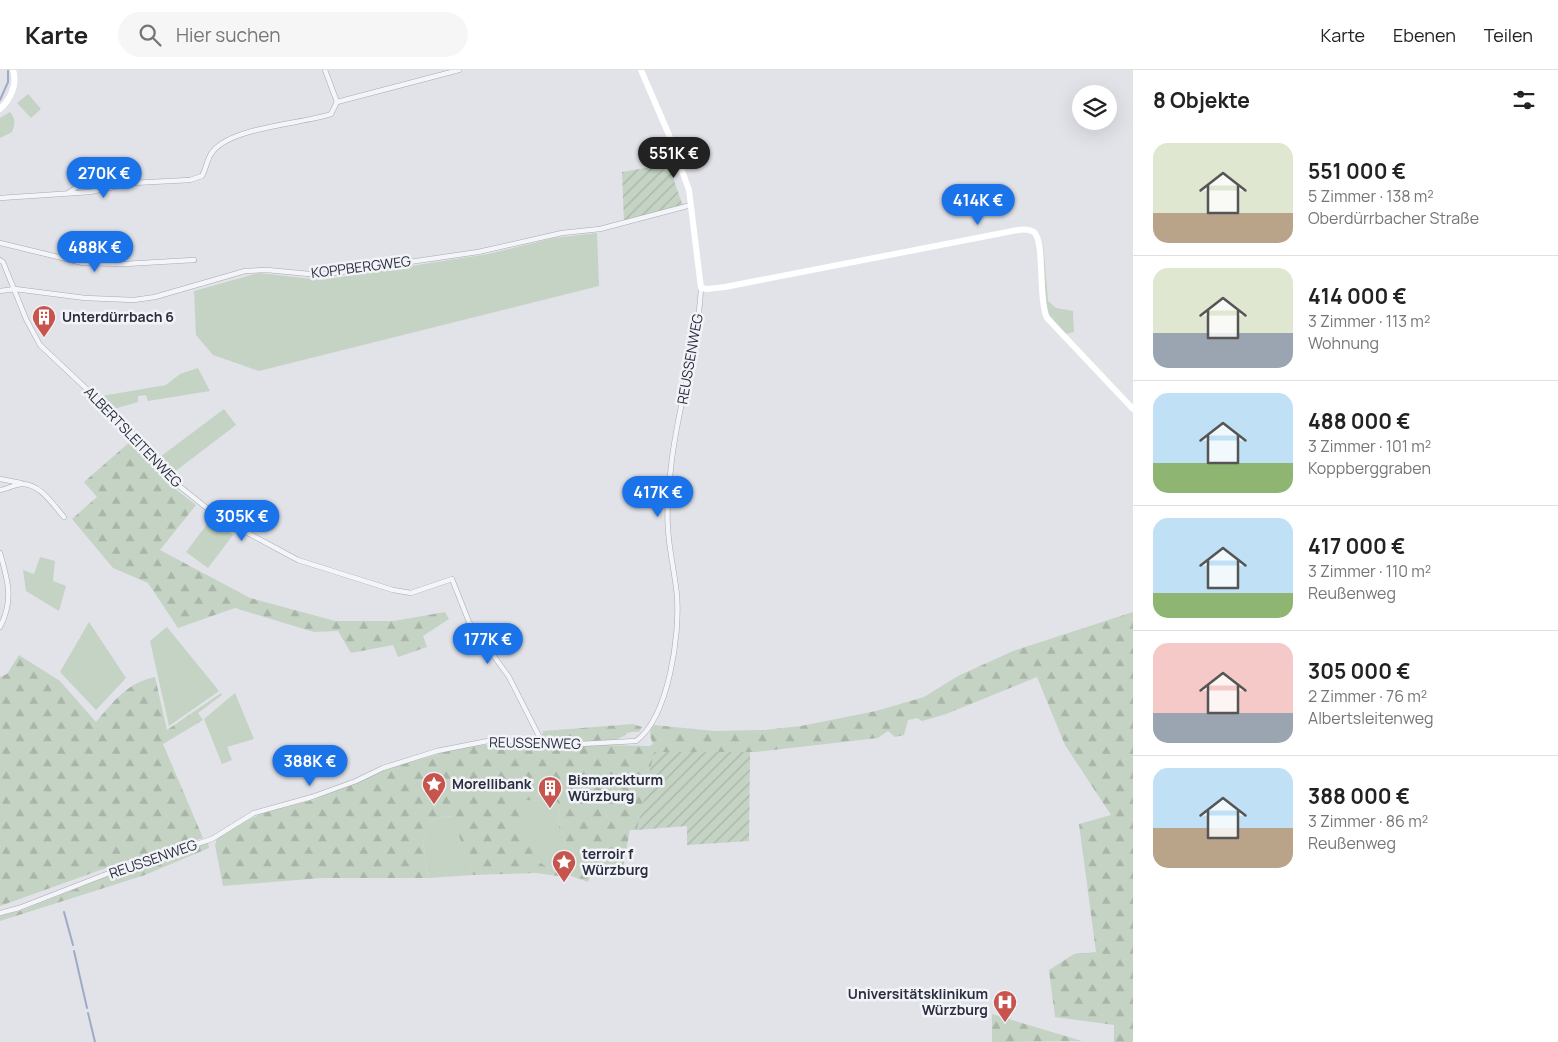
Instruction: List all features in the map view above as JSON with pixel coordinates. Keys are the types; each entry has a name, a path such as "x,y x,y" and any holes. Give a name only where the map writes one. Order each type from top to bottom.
{"street":[{"path":"0,110 6,104 13,89 13,70"},
{"path":"0,198 90,192 132,183 190,180 202,176 211,154 225,141 282,124 332,114 337,102 325,70"},
{"path":"337,102 459,70"},
{"path":"640,70 682,170 691,205 701,288 707,290 725,287 989,235 1029,230 1035,233 1039,243 1042,306 1047,318 1133,409"},
{"path":"67,194 86,182"},
{"name":"KOPPBERGWEG","path":"0,291 15,289 85,298 134,300 155,297 245,271 267,270 320,274 478,252 562,233 600,229 691,205"},
{"path":"0,243 82,263 124,264 194,260"},
{"name":"ALBERTSLEITENWEG","path":"0,260 3,262 26,319 40,345 127,427 168,477 218,517 298,560 394,590 411,593 452,579 469,622 509,678 542,742"},
{"name":"REUSSENWEG","path":"0,913 19,908 122,868 212,839 254,813 312,796 413,758 464,744 493,740 580,744 636,740 650,727 660,709 678,629 677,596 667,527 671,466 701,288"},
{"path":"0,479 20,483 41,491 64,517"},
{"path":"0,490 20,483"},
{"path":"0,553 10,596 8,612 0,627"}],"green space":[{"path":"28,94 41,109 31,118 17,103"},
{"path":"10,112 14,122 12,132 0,138 0,118"},
{"path":"668,164 683,206 624,222 622,172"},
{"path":"597,233 599,286 259,371 213,355 196,335 194,291 259,273 321,280 488,254 554,238"},
{"path":"1043,240 1048,301 1056,308 1073,311 1074,332 1066,334 1046,311"},
{"path":"198,368 210,391 148,401 146,395 138,396 138,402 114,409 102,396 166,385 180,374"},
{"path":"224,409 236,425 173,473 160,457"},
{"path":"132,440 165,481 196,505 160,550 250,598 335,621 394,621 445,612 449,619 423,636 427,647 398,657 393,645 351,653 338,631 314,632 235,608 178,628 148,583 113,568 72,519 97,497 84,482"},
{"path":"211,519 233,535 208,568 186,552"},
{"path":"40,557 55,561 53,581 66,586 59,611 26,591 23,570 34,574"},
{"path":"1133,612 1133,1042 1114,1042 1114,1025 1055,1017 1049,970 1074,954 1096,952 1079,824 1111,815 1065,745 1037,677 946,714 922,721 917,718 908,720 904,735 895,737 888,731 878,738 756,752 655,752 637,830 630,830 623,866 595,865 588,882 565,874 562,863 565,837 559,828 558,802 523,800 519,803 519,824 526,831 530,839 533,848 532,858 565,877 536,873 473,875 452,816 433,819 423,841 428,878 322,878 223,886 215,845 218,836 260,814 313,800 383,770 462,747 508,743 650,746 653,744 650,734 654,725 714,731 765,730 801,726 876,711 924,697 958,676 1013,651"},
{"path":"89,622 126,678 96,710 60,672"},
{"path":"167,627 219,691 169,726 150,641"},
{"path":"19,655 60,681 96,722 115,700 129,688 155,677 167,730 221,693 222,695 198,713 203,720 163,744 203,838 120,863 0,906 0,677 7,674"},
{"path":"235,693 254,739 227,747 232,760 222,764 204,719"},
{"path":"633,724 642,727 639,732 629,733 612,740 542,739 543,731"},
{"path":"654,752 750,752 749,841 687,845 687,826 637,830"},
{"path":"523,800 558,802 559,828 565,837 562,863 565,877 532,858 519,824 519,803"},
{"path":"453,816 473,875 428,878 423,841 433,819"},
{"path":"208,842 209,848 145,875 0,921 0,916 20,911 111,875"},
{"name":"Universitätsklinikum Würzburg","path":"992,1014 1082,1041 992,1042"}],"waterway":[{"path":"0,100 8,82 8,70"},
{"path":"64,912 73,945"},
{"path":"74,951 87,1008"},
{"path":"88,1013 95,1042"}],"place":[{"name":"Unterdürrbach 6","path":"44,338"},
{"name":"Morellibank","path":"434,805"},
{"name":"Bismarckturm Würzburg","path":"550,809"},
{"name":"terroir f Würzburg","path":"564,883"},
{"name":"Universitätsklinikum Würzburg","path":"1005,1023"}]}
